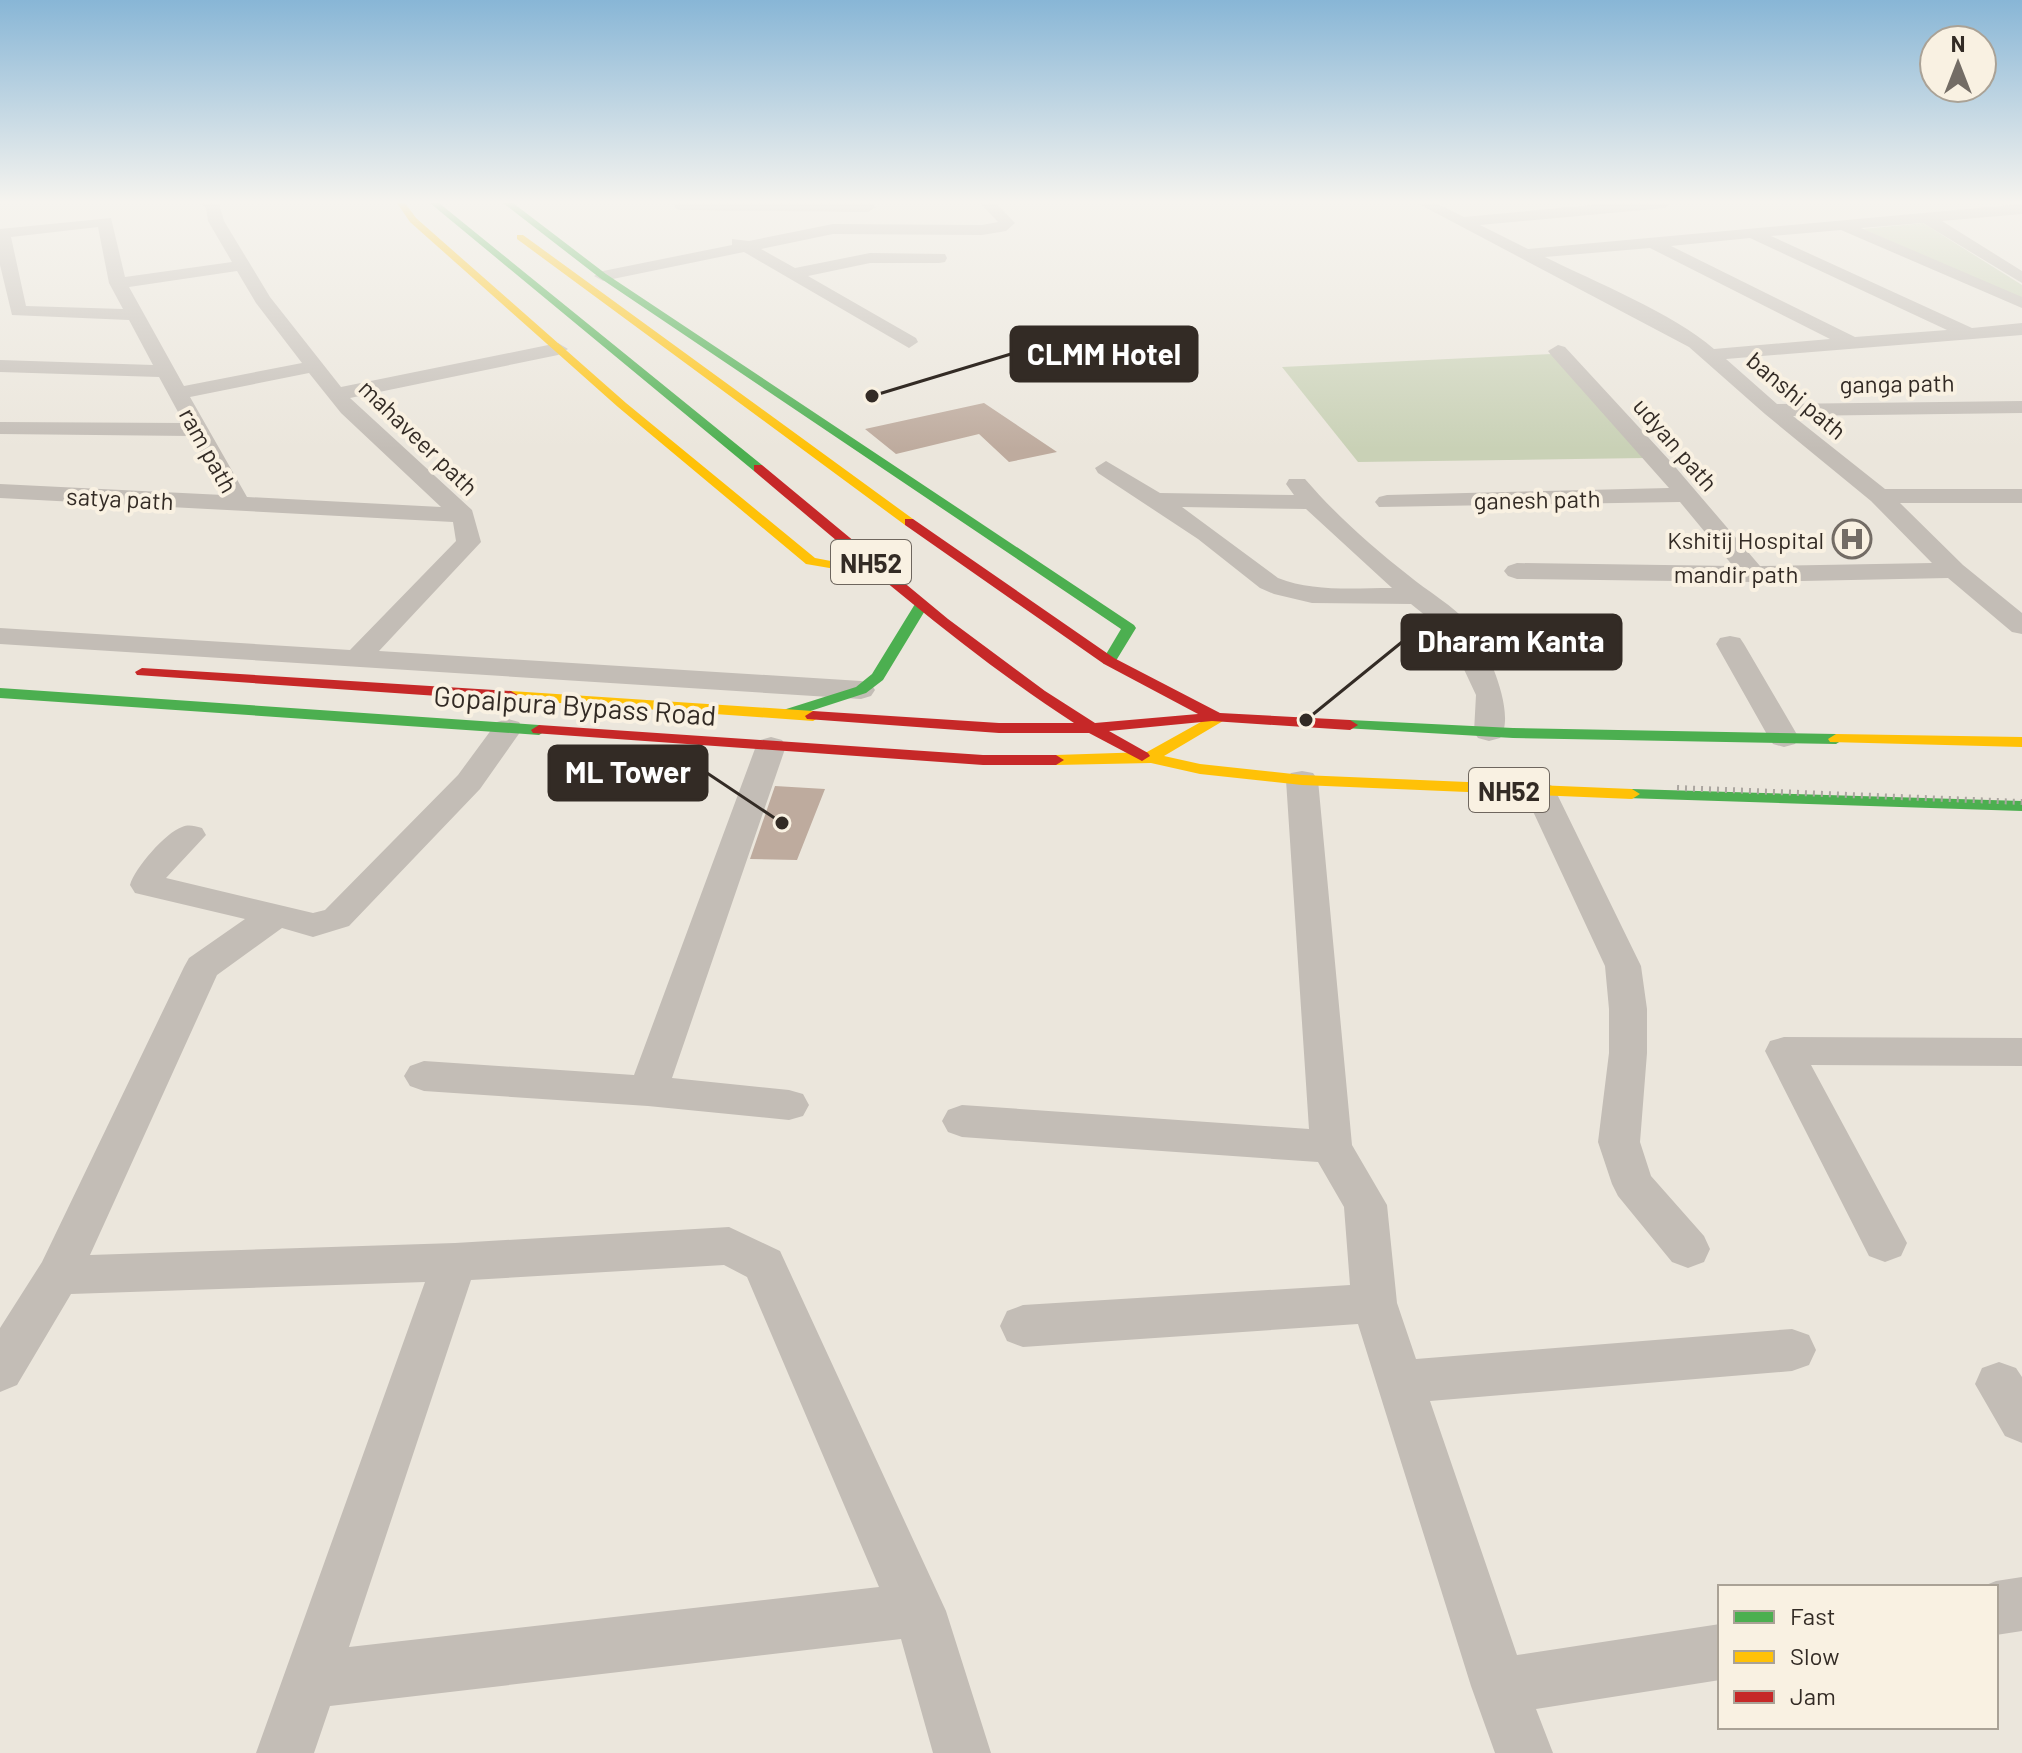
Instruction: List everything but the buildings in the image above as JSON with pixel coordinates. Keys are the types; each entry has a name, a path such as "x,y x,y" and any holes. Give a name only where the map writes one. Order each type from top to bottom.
{"main road":[{"path":"486,285 779,537 811,561 889,576"},
{"name":"NH52","path":"535,285 1020,682 1088,728 1147,759 1200,769 1302,780 1540,792 2022,806"},
{"name":"NH52","path":"585,285 777,428 1016,599 1109,661 1217,718 1489,732 2022,742"},
{"path":"616,285 1129,628 1109,661"},
{"path":"786,714 861,690 878,677 922,604"},
{"name":"Gopalpura Bypass Road","path":"128,671 999,728 1088,728 1217,718"},
{"name":"Gopalpura Bypass Road","path":"0,693 983,760 1147,759"},
{"path":"1147,759 1217,718"}],"street":[{"path":"6,285 9,311 135,315"},
{"name":"ram path","path":"119,285 239,504 464,515"},
{"name":"mahaveer path","path":"254,285 348,409 464,515 469,542 357,658"},
{"path":"810,285 909,342"},
{"name":"banshi path","path":"1588,285 1696,343 1772,410 1879,496 1954,570 2016,614"},
{"path":"1736,285 1850,342"},
{"path":"1865,285 1969,332"},
{"path":"1980,285 2022,303"},
{"path":"1710,355 2020,330"},
{"path":"337,394 558,349"},
{"name":"udyan path","path":"1558,351 1753,574"},
{"path":"0,366 166,371"},
{"path":"178,393 314,366"},
{"name":"ganga path","path":"1772,410 2022,407"},
{"path":"0,428 198,430"},
{"path":"1106,468 1207,534 1269,583 1283,589 1312,595 1419,596"},
{"name":"satya path","path":"0,491 239,504"},
{"path":"1155,500 1305,493 1389,573 1459,629 1490,695 1489,732"},
{"name":"ganesh path","path":"1387,502 1687,495"},
{"path":"1879,496 2022,496"},
{"name":"mandir path","path":"1517,571 1753,574 1954,570"},
{"path":"0,636 861,690"},
{"path":"1730,644 1784,738"},
{"path":"190,835 150,874 147,885 313,925 337,918 469,782 508,728"},
{"path":"648,1091 771,746"},
{"path":"1302,780 1331,1147 1365,1205 1374,1303 1499,1686 1524,1753"},
{"path":"1540,792 1623,966 1628,1009 1628,1053 1619,1142 1633,1184 1688,1249"},
{"path":"0,1370 58,1275 202,967 276,915"},
{"path":"1885,1243 1784,1051 2022,1052"},
{"path":"424,1076 648,1091 789,1105"},
{"path":"962,1121 1331,1147"},
{"path":"58,1275 455,1262 729,1246 764,1264 926,1631 962,1753"},
{"path":"285,1753 455,1262"},
{"path":"1023,1326 1374,1303"},
{"path":"1400,1382 1792,1350"},
{"path":"1998,1608 2022,1604"},
{"path":"310,1680 917,1610"},
{"path":"1499,1686 1718,1652"}],"green space":[{"path":"1990,285 2022,285 2022,299"},
{"path":"1552,354 1645,458 1358,462 1282,367"}],"railway":[{"path":"1677,788 2022,802"}],"traffic: fast":[{"path":"534,285 758,468"},
{"path":"616,285 1129,628 1109,661"},
{"path":"786,714 861,690 878,677 922,604"},
{"path":"0,693 539,730"},
{"path":"1350,725 1513,733 1836,739"},
{"path":"1632,794 2022,806"}],"traffic: slow":[{"path":"486,285 622,405 811,561 889,576"},
{"path":"585,285 909,522"},
{"path":"511,696 813,716"},
{"path":"1056,760 1147,759 1217,718"},
{"path":"1836,739 2022,742"},
{"path":"1142,756 1200,769 1302,780 1632,794"}],"traffic: jam":[{"path":"758,468 991,659 1039,694 1142,756"},
{"path":"909,522 1109,661 1217,718 1350,725"},
{"path":"142,672 511,696"},
{"path":"813,716 999,728 1088,728 1207,718"},
{"path":"539,730 983,760 1056,760"}],"place":[{"name":"CLMM Hotel","path":"872,396"},
{"name":"Kshitij Hospital","path":"1852,539"},
{"name":"Dharam Kanta","path":"1306,720"},
{"name":"ML Tower","path":"782,823"}]}
